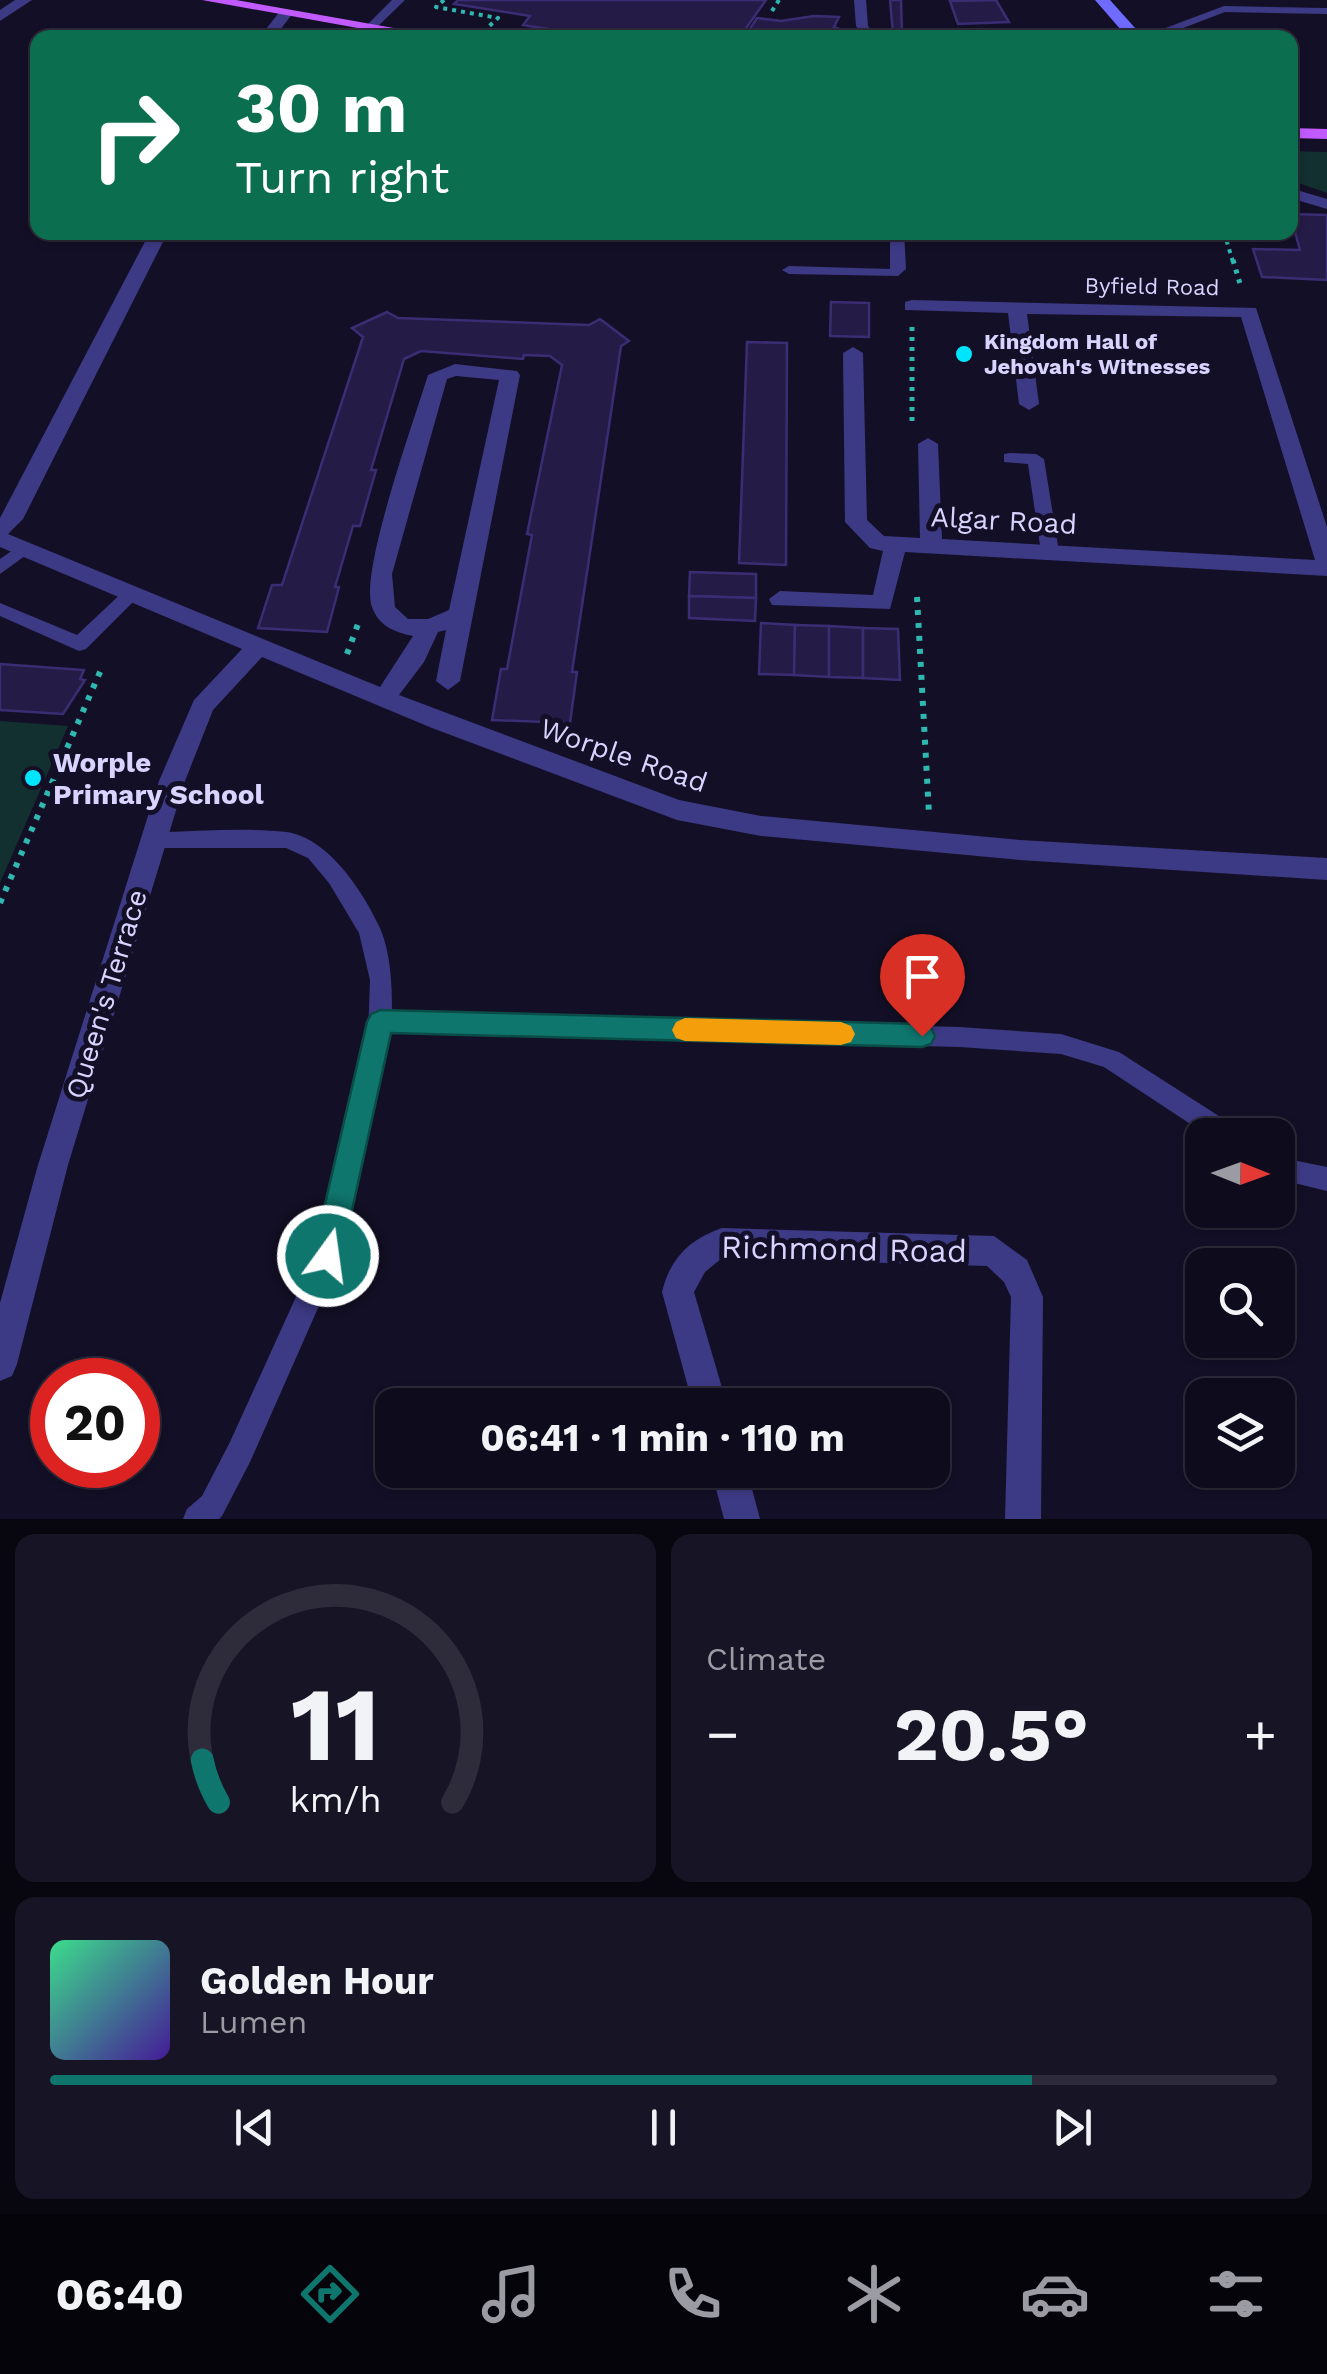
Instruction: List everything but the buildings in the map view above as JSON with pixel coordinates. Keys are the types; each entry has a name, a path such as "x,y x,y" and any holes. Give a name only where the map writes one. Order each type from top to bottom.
{"main road":[{"path":"209,0 390,30"},
{"path":"1298,133 1327,134"}],"street":[{"path":"0,17 24,0"},
{"path":"1102,0 1130,30"},
{"path":"273,30 286,14"},
{"path":"1298,195 1327,204"},
{"path":"0,529 21,502 154,240"},
{"name":"Byfield Road","path":"912,306 1249,312 1327,564"},
{"path":"1017,308 1029,404"},
{"name":"Algar Road","path":"853,353 856,522 878,543 1327,564"},
{"path":"448,681 510,375 496,372 455,370 438,375 377,600 382,613 415,626 460,614"},
{"path":"928,444 930,545"},
{"name":"Worple Road","path":"11,544 384,699 677,810 761,826 1020,850 1327,869"},
{"path":"780,598 882,602 896,544"},
{"path":"384,699 405,665 423,648 415,626"},
{"name":"Queen's Terrace","path":"0,1364 52,1165 154,840 204,706 258,647"},
{"name":"Richmond Road","path":"705,1388 678,1294 688,1269 706,1247 722,1243 994,1251 1016,1271 1027,1297 1023,1519"},
{"path":"734,1488 742,1519"}],"lane":[{"path":"371,27 399,0"},
{"path":"860,0 865,30"},
{"path":"1168,30 1224,10 1327,11"},
{"path":"789,270 893,273 898,269 898,240"},
{"path":"1010,458 1036,459 1050,552"},
{"path":"0,568 11,544"},
{"path":"0,608 79,644 133,592"},
{"path":"154,840 288,840 315,852 337,876 370,931 381,980 380,1022 328,1256 240,1452 212,1506 197,1519"},
{"path":"380,1022 959,1037 1061,1044 1111,1059 1201,1118"},
{"path":"1295,1172 1327,1179"}],"path":[{"path":"444,0 436,7 498,18 486,30"},
{"path":"772,11 779,0"},
{"path":"1226,240 1249,312"},
{"path":"330,677 346,659 360,614 377,600"},
{"path":"0,903 110,646"}],"green space":[{"path":"1298,151 1327,152 1327,193 1298,183"},
{"path":"0,721 68,726 0,883"}],"slow traffic":[{"path":"685,1030 841,1034"}],"place":[{"name":"Kingdom Hall of Jehovah's Witnesses","path":"964,354"},
{"name":"Worple Primary School","path":"33,778"}],"route":[{"path":"328,1256 380,1037 380,1022 922,1036"}]}
